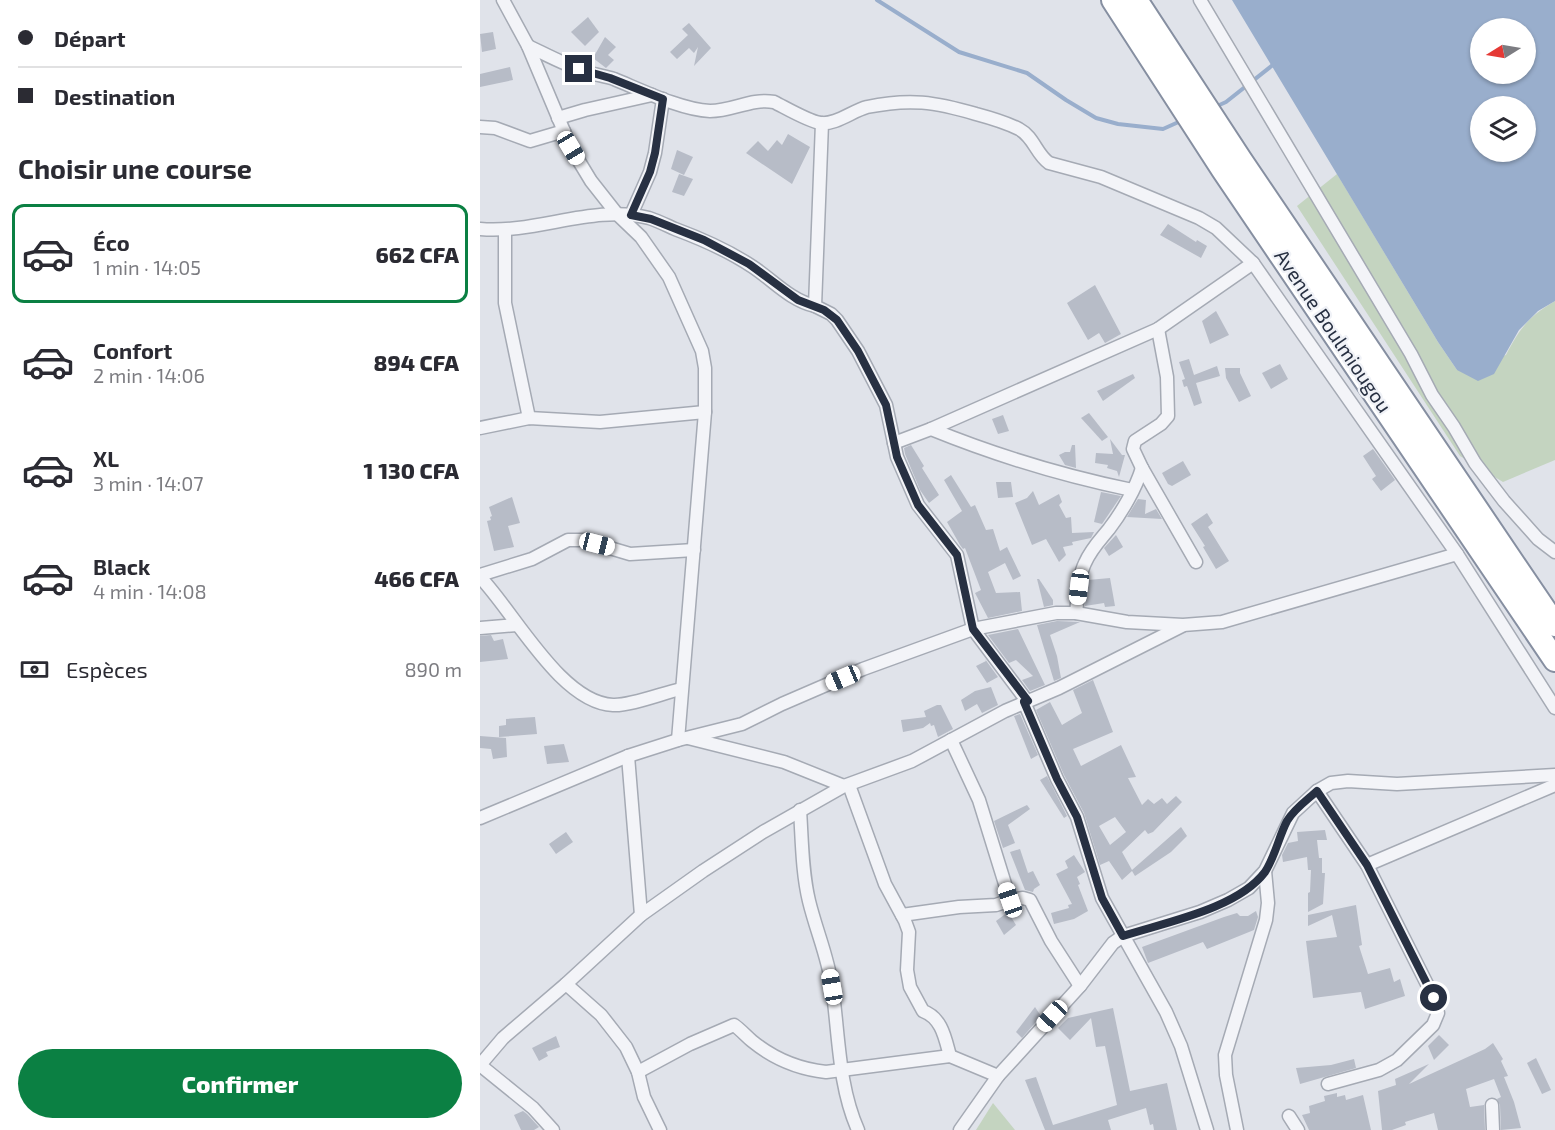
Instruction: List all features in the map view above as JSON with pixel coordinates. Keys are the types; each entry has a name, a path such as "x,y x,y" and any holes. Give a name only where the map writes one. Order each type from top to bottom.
{"highway":[{"name":"Avenue Boulmiougou","path":"1113,0 1176,81 1555,660"},
{"name":"Avenue Boulmiougou","path":"1136,0 1176,81"},
{"name":"Avenue Boulmiougou","path":"1232,165 1555,625"}],"street":[{"path":"503,0 528,46 564,131 591,181 616,214 641,237 669,277 702,351 705,368 705,412 681,689 682,739"},
{"path":"1200,0 1411,354 1432,395 1475,463 1504,501 1531,531 1555,552"},
{"path":"528,46 579,69 610,78 657,97 710,111 765,100 822,123 831,122 870,107 938,103 1005,122 1030,136 1049,163 1101,177 1199,218 1216,228 1253,263 1457,554 1555,708"},
{"path":"558,118 593,108 657,97"},
{"path":"631,215 650,172 655,153 657,97"},
{"path":"815,306 822,123"},
{"path":"480,127 495,128 530,141 564,131"},
{"path":"480,229 505,230 616,214 651,219 704,240 749,264 798,300 831,314 837,320 858,351 886,405 899,464 918,505 957,555 973,629 1026,702 1057,779 1077,817 1102,898 1166,1012 1181,1047 1207,1130"},
{"path":"505,230 505,303 529,418"},
{"path":"894,443 931,429 1158,329 1253,263"},
{"path":"1158,329 1167,377 1168,416 1161,424 1135,441 1134,454 1196,561"},
{"path":"480,429 529,418 600,422 705,412"},
{"path":"931,429 980,448 1099,483 1132,490"},
{"path":"1076,613 1081,572 1085,563 1099,539 1113,523 1142,468"},
{"path":"681,689 617,705 604,703 572,688 517,625 480,576 532,559 568,540 583,540 630,554 694,550"},
{"path":"480,818 628,756 742,724 863,669 973,629 1035,616 1076,613 1127,622 1183,625 1222,622 1457,554"},
{"path":"480,628 517,625"},
{"path":"553,1130 533,1108 480,1065 503,1038 641,915 703,871 800,810 847,785 912,760 1183,625"},
{"path":"682,739 784,762 847,785 885,884 903,915 909,932 907,970 910,987 923,1011 931,1014 939,1022 950,1056"},
{"path":"951,740 979,800 1010,900"},
{"path":"628,756 641,915"},
{"path":"960,1130 998,1076 1080,986 1113,943 1123,936 1200,912 1249,888 1265,871 1287,821 1317,791 1331,783 1348,781 1397,784 1555,775"},
{"path":"1367,865 1555,784"},
{"path":"1317,791 1367,865 1434,998 1438,1013 1433,1025 1397,1060 1379,1070 1328,1084"},
{"path":"800,810 805,881 829,968 842,1070 848,1102 858,1130"},
{"path":"1237,1130 1226,1075 1225,1054 1266,920 1268,903 1265,871"},
{"path":"903,915 996,904 1023,898 1030,900 1051,941 1080,986"},
{"path":"566,984 601,1015 626,1047 638,1072 644,1097 660,1130"},
{"path":"638,1072 690,1044 734,1025 770,1054 796,1067 826,1072 950,1056 998,1076"},
{"path":"1492,1105 1493,1130"},
{"path":"1289,1116 1298,1130"}],"green space":[{"path":"1337,174 1457,370 1506,355 1526,324 1538,312 1555,301 1555,460 1503,482 1460,456 1297,206"},
{"path":"993,1103 1015,1130 976,1130"}],"water":[{"path":"1232,0 1555,0 1555,301 1538,311 1519,330 1494,374 1478,381 1457,370"}],"building":[{"path":"588,17 599,32 585,46 571,32"},
{"path":"689,23 711,48 694,66 698,47 694,53 689,48 677,59 670,52 688,35 682,29"},
{"path":"493,32 496,49 482,52 480,34"},
{"path":"605,37 616,47 608,55 614,60 606,68 593,58"},
{"path":"510,67 513,80 480,87 480,74"},
{"path":"788,134 810,147 792,184 746,153 758,141 768,151 777,140 782,145"},
{"path":"677,150 693,157 684,175 671,169"},
{"path":"679,174 693,179 684,196 672,192"},
{"path":"1168,224 1196,242 1197,240 1207,246 1201,258 1160,235"},
{"path":"1095,285 1121,334 1105,343 1099,333 1088,340 1067,303"},
{"path":"1216,311 1229,335 1210,344 1202,321"},
{"path":"1189,359 1194,375 1217,366 1220,376 1196,383 1202,403 1194,406 1187,386 1184,387 1182,380 1185,379 1179,362"},
{"path":"1280,364 1288,379 1271,389 1262,373"},
{"path":"1225,368 1240,368 1240,373 1251,396 1239,402 1226,378"},
{"path":"1133,374 1135,378 1103,401 1097,391"},
{"path":"1089,413 1108,437 1102,441 1081,418"},
{"path":"1003,415 1009,431 998,434 992,419"},
{"path":"1110,439 1122,455 1125,455 1119,477 1117,471 1107,468 1108,465 1095,463 1096,453 1113,454"},
{"path":"911,445 939,495 929,503 920,490 905,454 904,448"},
{"path":"1072,445 1075,445 1076,468 1065,465 1059,455 1070,452"},
{"path":"1373,449 1395,480 1381,491 1372,479 1376,476 1363,456"},
{"path":"1183,461 1191,475 1172,486 1168,484 1162,473"},
{"path":"951,475 971,507 975,505 986,530 993,529 1000,551 1007,547 1021,576 1013,580 1005,563 988,572 996,593 1020,592 1022,611 988,618 975,593 981,590 965,548 963,549 960,545 947,522 962,511 944,480"},
{"path":"996,482 1011,482 1013,497 998,498"},
{"path":"1033,491 1039,505 1059,494 1062,502 1059,505 1066,518 1071,517 1072,533 1094,532 1091,538 1072,542 1073,545 1063,547 1066,555 1059,562 1046,539 1032,545 1015,503 1027,498"},
{"path":"1101,492 1121,496 1102,524 1094,522"},
{"path":"512,497 520,523 508,526 514,547 494,551 487,521 491,520 492,516 489,507"},
{"path":"1138,499 1146,500 1145,514 1156,509 1162,519 1127,517"},
{"path":"1207,513 1213,523 1208,527 1229,561 1216,569 1191,524"},
{"path":"1116,535 1123,547 1109,556 1104,548"},
{"path":"1110,578 1115,606 1105,607 1104,603 1085,606 1088,580"},
{"path":"1037,579 1053,600 1053,605 1044,607"},
{"path":"1057,621 1080,622 1050,635 1061,678 1054,681 1037,625"},
{"path":"1018,629 1045,685 1030,691 1022,680 1033,676 1016,660 1009,663 988,635"},
{"path":"491,635 494,641 503,639 508,659 480,662 480,636"},
{"path":"985,659 998,677 987,683 976,666 986,661"},
{"path":"1093,680 1113,732 1073,749 1081,766 1121,745 1136,777 1128,778 1142,805 1148,799 1154,804 1162,798 1167,804 1176,796 1182,802 1153,832 1148,834 1145,830 1122,852 1132,870 1181,827 1187,836 1171,852 1135,876 1132,871 1122,880 1109,861 1100,865 1084,813 1064,775 1036,710 1050,702 1062,725 1082,713 1073,690","holes":["1115,817 1126,832 1110,845 1099,826"]},
{"path":"991,687 998,705 982,713 977,704 965,711 961,700 975,691"},
{"path":"941,705 953,729 938,737 934,725 931,726 930,723 923,728 903,732 901,720 926,717 924,711"},
{"path":"1020,714 1038,755 1031,759 1014,716"},
{"path":"535,717 537,734 499,737 499,726 506,725 506,719"},
{"path":"480,736 506,738 507,757 493,759 491,749 480,748"},
{"path":"564,744 569,762 547,764 544,746"},
{"path":"1047,776 1067,816 1064,818 1040,780"},
{"path":"1027,805 1030,809 1008,825 1015,843 1003,848 994,821"},
{"path":"1325,830 1327,840 1317,840 1319,858 1322,858 1322,873 1325,873 1323,904 1308,912 1311,870 1308,870 1307,857 1283,862 1282,855 1288,843 1298,841 1297,832"},
{"path":"566,832 573,842 556,854 549,844"},
{"path":"1020,849 1028,873 1033,871 1040,885 1033,892 1025,890 1010,852"},
{"path":"1074,855 1085,872 1077,877 1088,911 1074,919 1054,924 1051,913 1069,908 1068,905 1072,904 1056,874 1068,868 1065,861"},
{"path":"1356,905 1362,945 1359,946 1368,974 1390,968 1394,982 1400,979 1405,996 1365,1009 1361,992 1313,998 1306,941 1337,937 1332,915 1308,926 1308,915"},
{"path":"1256,911 1258,917 1254,930 1207,949 1203,942 1148,963 1142,947 1224,917 1237,913 1240,916 1248,916"},
{"path":"1008,912 1016,925 1004,935 996,921"},
{"path":"1035,1007 1041,1016 1022,1038 1016,1032"},
{"path":"1113,1008 1130,1091 1167,1083 1177,1130 1154,1130 1153,1124 1150,1125 1146,1108 1108,1120 1111,1130 1045,1130 1025,1080 1036,1077 1053,1125 1117,1105 1105,1046 1096,1047 1091,1018 1070,1040 1058,1028 1068,1018"},
{"path":"1439,1035 1449,1045 1434,1060 1428,1046"},
{"path":"556,1036 560,1047 546,1052 548,1056 539,1061 532,1048"},
{"path":"1493,1043 1503,1059 1501,1061 1508,1076 1504,1077 1521,1128 1501,1130 1500,1105 1497,1099 1501,1097 1494,1079 1466,1089 1470,1107 1484,1105 1485,1130 1438,1130 1434,1113 1405,1122 1406,1125 1392,1130 1382,1130 1378,1091 1396,1085 1395,1079 1429,1064 1409,1084 1485,1049"},
{"path":"1536,1058 1551,1090 1542,1094 1527,1063"},
{"path":"1354,1059 1356,1068 1300,1084 1296,1068 1331,1065"},
{"path":"1337,1093 1337,1097 1345,1095 1346,1100 1363,1095 1371,1130 1309,1130 1302,1115 1310,1113 1309,1106 1325,1101 1324,1096"},
{"path":"523,1111 539,1127 534,1130 521,1130 514,1115"}],"waterway":[{"path":"877,0 959,52 1027,73 1096,118 1118,124 1163,129 1183,120"},
{"path":"1215,107 1226,102 1274,64"}],"route":[{"path":"579,69 610,78 663,99 650,172 631,215 651,219 704,240 749,264 798,300 831,314 858,351 890,415 897,457 918,505 957,555 973,629 1028,701 1024,702 1057,779 1077,817 1102,898 1123,936 1200,912 1249,888 1265,871 1287,821 1317,791 1367,865 1434,998"}]}
